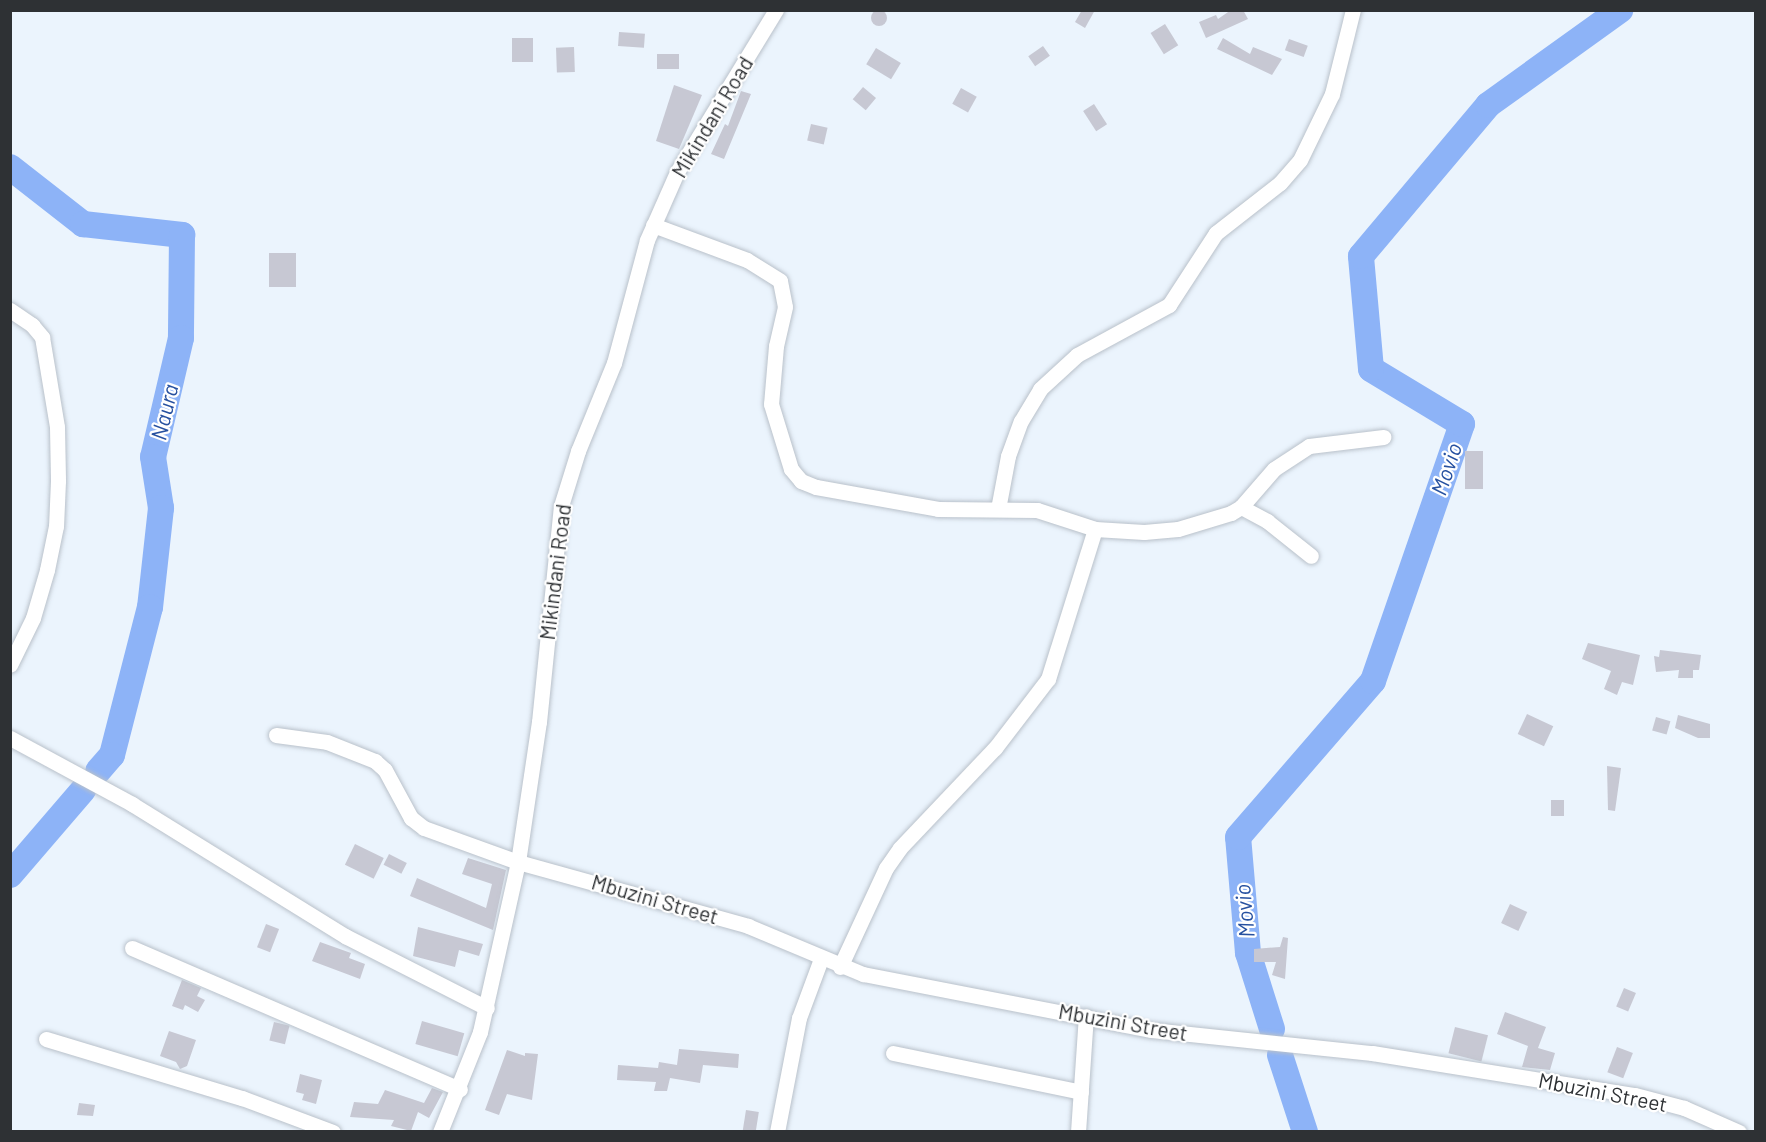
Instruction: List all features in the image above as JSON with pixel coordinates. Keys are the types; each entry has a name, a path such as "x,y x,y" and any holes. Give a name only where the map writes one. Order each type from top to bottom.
{"street":[{"path":"998,509 1008,456 1021,422 1040,389 1077,355 1168,305 1216,233 1280,183 1300,160 1332,94 1353,10"},
{"name":"Mikindani Road","path":"440,1131 460,1089 487,1008 518,862 539,722 561,506 578,451 615,363 653,225 677,172 774,12"},
{"path":"653,225 747,260 780,281 786,307 776,346 771,404 781,445 801,481 825,490 905,505 1037,510 1095,529 1144,532 1178,529 1241,507 1294,453 1338,441 1383,437"},
{"path":"10,310 32,325 42,337 47,354 57,427 58,481 56,526 47,570 33,618 10,665"},
{"path":"1241,507 1267,521 1311,556"},
{"path":"840,968 886,868 900,848 995,748 1048,679 1095,529"},
{"name":"Mbuzini Street","path":"276,735 327,742 375,760 385,770 411,818 424,828 518,862 748,926 840,968 946,993 1086,1016 1152,1030 1372,1053 1635,1095 1684,1108 1739,1131"},
{"path":"10,738 132,804 345,936 487,1008"},
{"path":"132,948 460,1089"},
{"path":"777,1131 799,1018 821,959"},
{"path":"1078,1131 1086,1016"},
{"path":"46,1040 242,1098 333,1131"},
{"path":"893,1053 1081,1092"}],"building":[{"path":"879,10 885,12 887,18 885,24 879,26 873,24 871,18 873,12"},
{"path":"1082,10 1095,10 1085,28 1075,22"},
{"path":"1231,10 1243,10 1248,19 1206,38 1199,22 1216,15 1218,19"},
{"path":"1165,24 1178,45 1164,54 1151,33"},
{"path":"619,32 645,34 644,48 618,46"},
{"path":"512,38 533,38 533,62 512,62"},
{"path":"1223,38 1250,54 1253,47 1282,59 1272,75 1217,49"},
{"path":"1289,39 1308,46 1304,57 1285,50"},
{"path":"1043,46 1050,56 1035,66 1028,56"},
{"path":"574,47 575,72 557,73 556,48"},
{"path":"876,48 901,63 891,79 866,64"},
{"path":"657,54 679,54 679,69 657,69"},
{"path":"674,85 702,95 679,149 656,141"},
{"path":"863,87 876,98 866,110 853,99"},
{"path":"961,88 977,97 968,112 952,104"},
{"path":"741,91 751,94 724,159 711,154 725,124 728,126"},
{"path":"1094,104 1107,124 1096,131 1083,111"},
{"path":"811,124 828,128 824,144 807,141"},
{"path":"269,253 296,253 296,287 269,287"},
{"path":"1465,451 1483,451 1483,489 1465,489"},
{"path":"1588,643 1640,655 1633,685 1622,682 1617,695 1604,689 1611,671 1582,659"},
{"path":"1660,650 1701,655 1699,670 1693,670 1693,678 1678,678 1679,670 1656,672 1654,656 1659,657"},
{"path":"1527,714 1553,726 1544,746 1518,734"},
{"path":"1678,715 1710,724 1710,738 1698,738 1675,728"},
{"path":"1656,717 1670,721 1667,735 1652,730"},
{"path":"1607,766 1621,768 1615,811 1608,810"},
{"path":"1551,800 1564,800 1564,816 1551,816"},
{"path":"355,844 384,858 374,879 345,865"},
{"path":"389,854 407,863 401,874 384,865"},
{"path":"468,858 506,870 493,930 410,896 417,878 486,908 492,884 462,874"},
{"path":"1510,904 1527,912 1518,931 1501,923"},
{"path":"266,924 279,929 270,952 257,947"},
{"path":"418,927 483,944 479,956 459,950 455,967 413,956"},
{"path":"1283,937 1288,938 1285,979 1272,975 1276,962 1254,962 1254,949 1280,947"},
{"path":"320,942 351,953 349,958 365,964 360,979 312,961"},
{"path":"182,980 201,988 197,996 205,1000 198,1012 185,1005 183,1010 172,1006"},
{"path":"1624,988 1636,993 1628,1011 1616,1006"},
{"path":"1505,1012 1546,1027 1538,1048 1555,1053 1550,1070 1522,1067 1528,1046 1497,1034"},
{"path":"422,1021 464,1033 458,1056 415,1044"},
{"path":"274,1022 290,1026 285,1044 269,1040"},
{"path":"1455,1027 1488,1035 1481,1061 1448,1053"},
{"path":"169,1031 196,1040 187,1066 180,1069 176,1062 160,1056"},
{"path":"1617,1047 1633,1053 1623,1078 1607,1072"},
{"path":"679,1049 739,1054 738,1068 703,1065 700,1083 670,1078 667,1091 654,1091 656,1082 617,1080 618,1065 658,1068 659,1062 677,1065"},
{"path":"507,1050 525,1056 525,1053 538,1054 532,1100 507,1094 499,1115 485,1110"},
{"path":"300,1074 322,1080 316,1104 302,1100 304,1094 296,1092"},
{"path":"432,1088 443,1092 429,1118 418,1112 411,1131 391,1126 394,1120 350,1117 354,1102 378,1104 385,1090 424,1103"},
{"path":"79,1103 95,1105 93,1116 77,1115"},
{"path":"746,1110 759,1112 756,1132 743,1131"}],"waterway":[{"name":"Movio","path":"1272,1029 1248,953 1238,837 1373,681 1462,424 1371,369 1361,256 1488,105 1620,10"},
{"name":"Naura","path":"10,167 83,224 182,235 181,338 153,457 161,508 150,607 112,755 98,771"},
{"name":"Naura","path":"10,875 83,790"},
{"name":"Movio","path":"1280,1055 1305,1132"}]}
